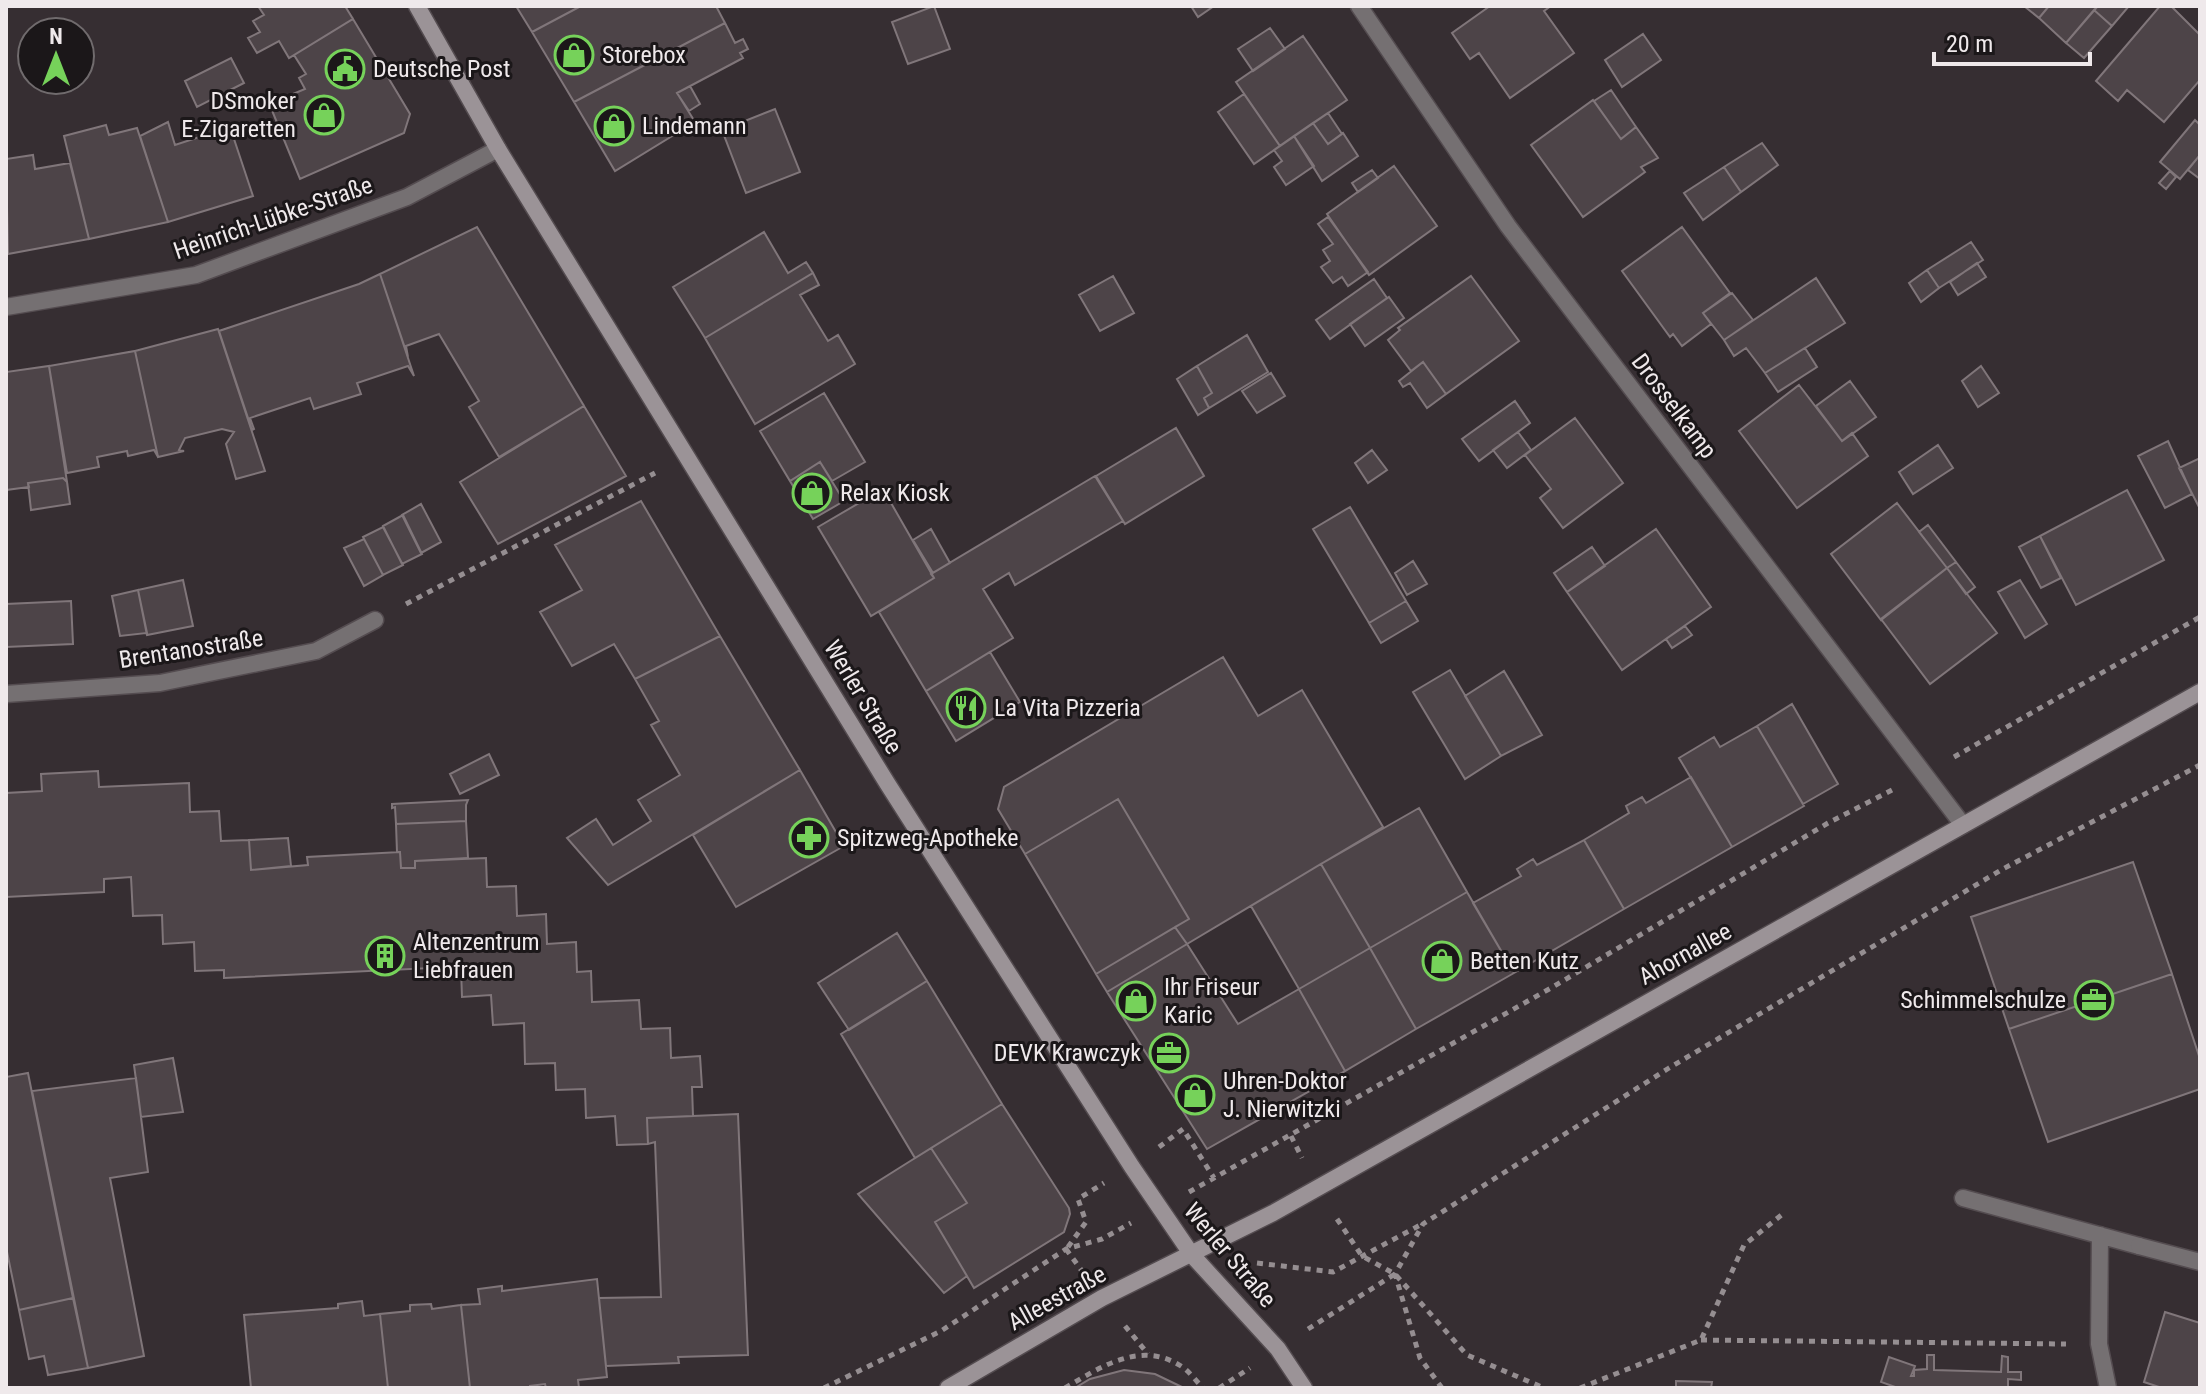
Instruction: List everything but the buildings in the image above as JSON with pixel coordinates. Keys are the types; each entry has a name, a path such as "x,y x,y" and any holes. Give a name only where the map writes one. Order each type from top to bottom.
{"main road":[{"name":"Werler Straße","path":"417,6 498,149 887,783 1132,1167 1192,1255 1278,1349 1304,1388"},
{"name":"Ahornallee","path":"1192,1255 1306,1195 2200,692"},
{"name":"Alleestraße","path":"948,1388 1102,1298 1192,1255"}],"street":[{"name":"Drosselkamp","path":"1359,6 1508,226 1963,825"},
{"name":"Heinrich-Lübke-Straße","path":"6,307 196,275 407,197 498,149"},
{"name":"Brentanostraße","path":"6,694 160,683 316,651 375,620"},
{"path":"1963,1198 2200,1262"},
{"path":"2100,1235 2099,1344 2108,1388"}],"path":[{"path":"375,620 687,455"},
{"path":"1214,1178 1551,988 1828,823 1923,774 2200,617"},
{"path":"1255,1262 1333,1272 1423,1224 1838,965 2001,870 2200,765"},
{"path":"1701,1340 1744,1245 1784,1213"},
{"path":"1423,1224 1395,1274 1420,1358 1442,1388"},
{"path":"824,1388 941,1331 1066,1249"},
{"path":"1395,1274 1467,1355 1544,1388"},
{"path":"1580,1388 1701,1340 2099,1344"},
{"path":"1065,1388 1114,1360 1148,1354 1181,1366 1203,1388"}],"place":[{"name":"Storebox","path":"574,55"},
{"name":"Deutsche Post","path":"345,69"},
{"name":"DSmoker E-Zigaretten","path":"324,115"},
{"name":"Lindemann","path":"614,126"},
{"name":"Relax Kiosk","path":"812,493"},
{"name":"La Vita Pizzeria","path":"966,708"},
{"name":"Spitzweg-Apotheke","path":"809,838"},
{"name":"Altenzentrum Liebfrauen","path":"385,956"},
{"name":"Betten Kutz","path":"1442,961"},
{"name":"Schimmelschulze","path":"2094,1000"},
{"name":"Ihr Friseur Karic","path":"1136,1001"},
{"name":"DEVK Krawczyk","path":"1169,1053"},
{"name":"Uhren-Doktor J. Nierwitzki","path":"1195,1095"}]}
